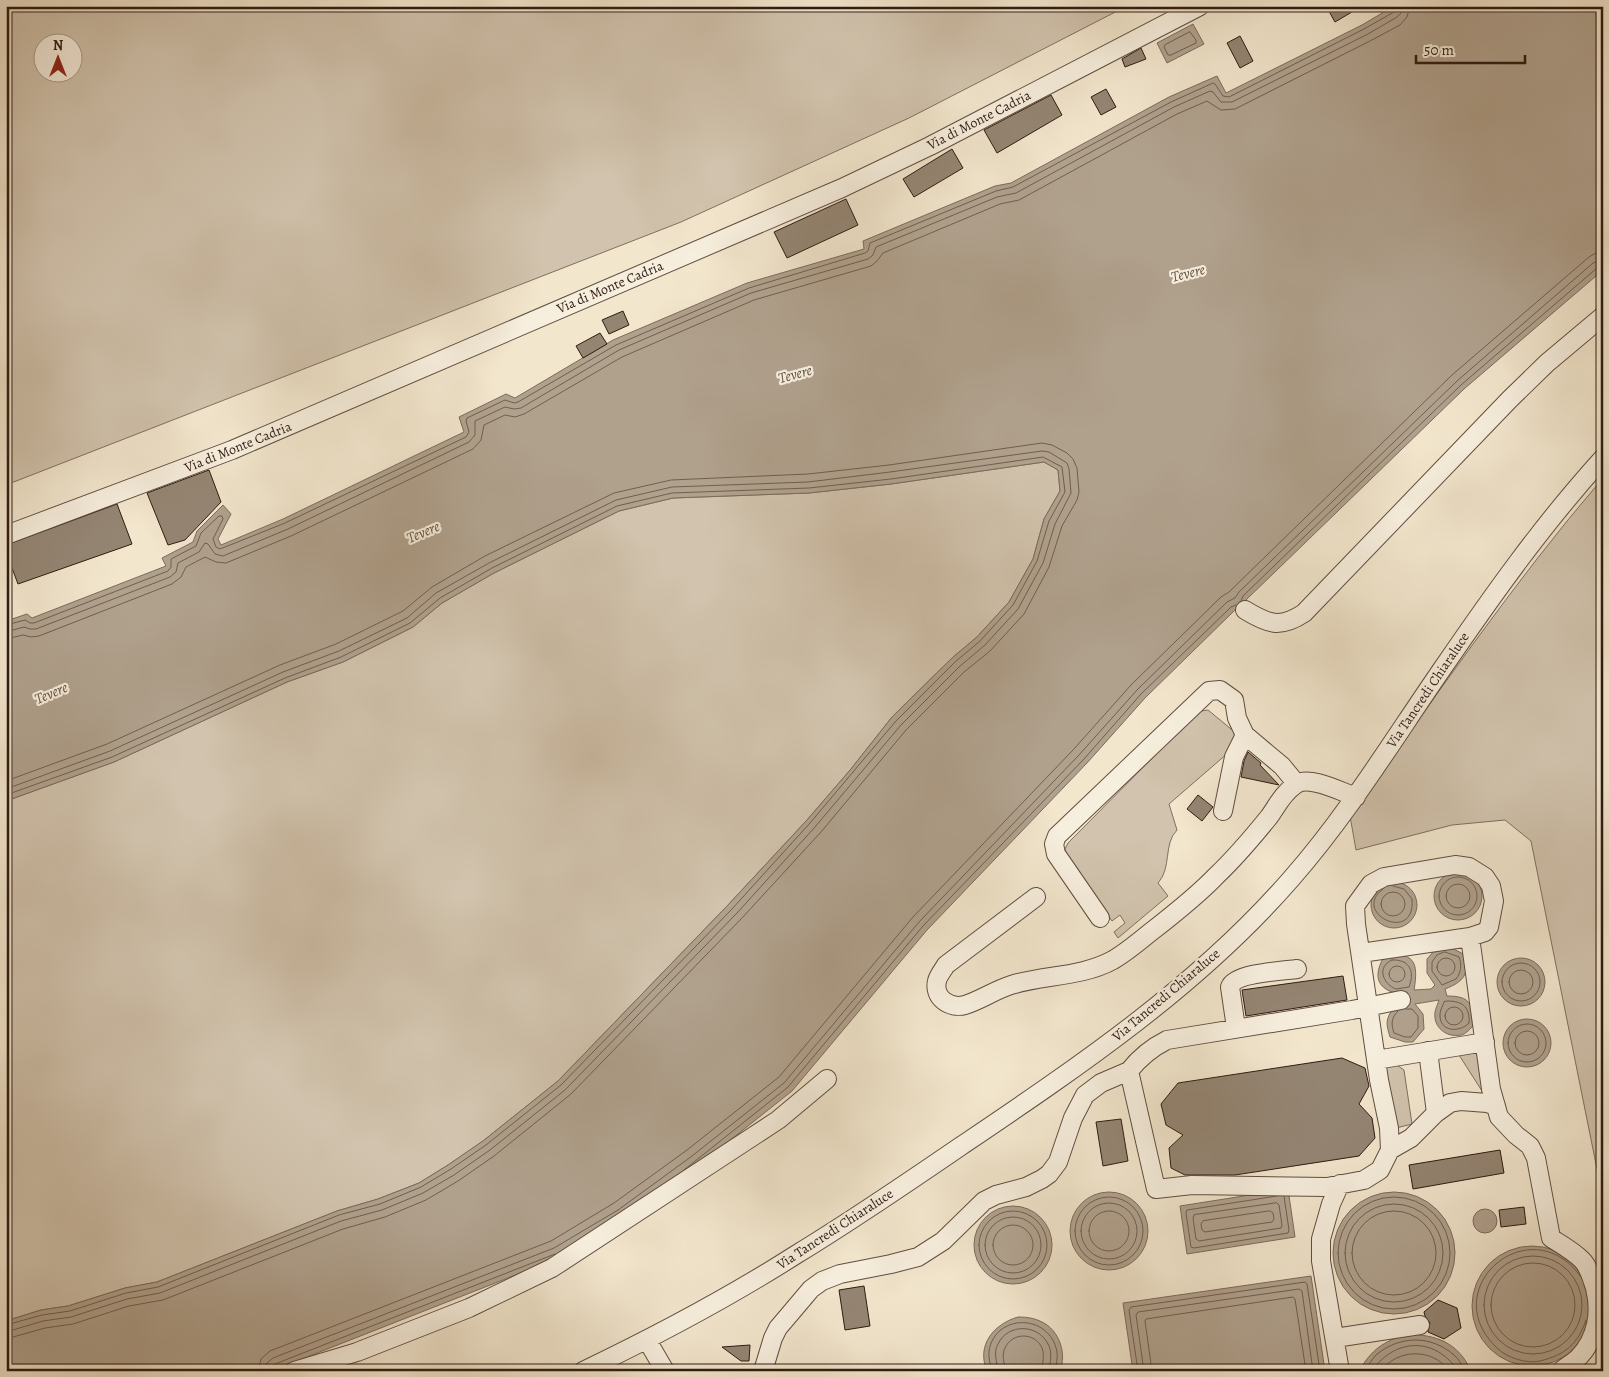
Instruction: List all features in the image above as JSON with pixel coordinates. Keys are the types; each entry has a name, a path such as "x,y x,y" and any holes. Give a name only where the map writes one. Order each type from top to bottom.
{"street":[{"name":"Via di Monte Cadria","path":"6,535 240,446 842,188 930,146 1200,6"},
{"path":"1245,610 1259,618 1275,623 1286,623 1304,613 1547,362 1603,316"},
{"name":"Via Tancredi Chiaraluce","path":"582,1371 647,1340 714,1304 798,1254 1043,1091 1131,1026 1204,966 1270,901 1319,845 1356,797 1442,669 1525,551 1603,458"},
{"path":"1100,918 1056,854 1054,844 1057,836 1208,691 1220,690 1234,700 1237,718 1245,735 1282,766 1296,783"},
{"path":"1223,811 1234,757 1245,735"},
{"path":"1036,897 946,965 937,980 936,990 943,1001 950,1005 963,1006 1008,986 1038,978 1068,975 1113,960 1171,916 1214,878 1242,850 1270,815 1283,795 1296,783 1307,781 1320,783 1356,797"},
{"path":"1129,1071 1156,1190 1192,1185 1327,1187 1364,1180 1380,1170 1390,1150 1389,1128 1376,1060 1368,1007 1361,953 1355,906 1370,884 1384,877 1455,865 1476,870 1485,877 1491,886 1494,901 1489,927 1485,932 1470,937 1361,953"},
{"path":"1470,937 1491,1089 1499,1117 1516,1135 1530,1146 1536,1158 1551,1238 1572,1250 1584,1262 1598,1298 1598,1317 1591,1340 1579,1357 1561,1371"},
{"path":"1236,1028 1230,987 1232,983 1237,979 1248,976 1296,969"},
{"path":"763,1371 778,1328 811,1289 822,1281 840,1274 918,1257 943,1241 984,1201 1026,1187 1042,1179 1049,1174 1058,1162 1073,1118 1085,1095 1101,1083 1129,1071 1140,1057 1166,1040 1401,1000"},
{"path":"1376,1060 1485,1042"},
{"path":"1428,1051 1436,1113"},
{"path":"294,1371 357,1352 461,1311 552,1268 771,1125 827,1080"},
{"path":"1390,1150 1411,1138 1436,1113 1450,1103 1487,1103 1496,1106"},
{"path":"1340,1184 1331,1204 1322,1238 1321,1261 1340,1371"},
{"path":"1335,1338 1420,1325"},
{"path":"647,1340 665,1371"}],"shaded area":[{"path":"6,6 1127,6 909,118 681,222 6,485"},
{"path":"1044,462 1058,470 1060,491 1044,519 1033,559 1009,602 977,637 952,658 892,717 807,820 728,905 558,1081 483,1141 419,1183 378,1199 337,1211 157,1282 125,1288 68,1306 41,1310 6,1321 6,801 114,762 287,682 343,662 413,627 442,603 494,573 619,511 673,498 809,493 891,484"},
{"path":"1603,478 1603,1199 1531,841 1505,820 1452,825 1356,850 1350,816 1504,602"},
{"path":"1208,710 1236,733 1228,753 1169,804 1177,830 1170,842 1165,870 1158,883 1168,896 1118,938 1114,932 1125,923 1120,915 1112,921 1066,854 1065,849 1068,843 1187,723 1201,711"},
{"path":"1476,1049 1481,1053 1484,1091 1482,1091 1459,1055"},
{"path":"1394,1063 1404,1070 1412,1124 1396,1128 1385,1076 1386,1066"}],"water":[{"name":"Tevere","path":"1394,6 1603,6 1603,270 1464,389 1246,600 1250,605 1242,613 1235,610 1145,698 1087,763 927,930 792,1091 699,1165 559,1258 279,1368 268,1371 6,1371 6,1321 41,1310 68,1306 125,1288 157,1282 337,1211 378,1199 419,1183 483,1141 558,1081 728,905 807,820 892,717 952,658 977,637 1009,602 1033,559 1044,519 1060,491 1058,470 1044,462 891,484 809,493 673,498 619,511 494,573 442,603 413,627 343,662 287,682 114,762 6,801 6,621 27,614 32,618 166,566 162,558 193,542 197,531 223,505 231,514 218,539 221,545 283,519 464,432 459,417 506,394 515,398 613,340 747,283 864,249 863,241 995,186 1011,183 1169,97 1217,76 1226,93 1362,25"},
{"path":"1193,24 1204,44 1167,63 1157,43"},
{"path":"1458,872 1467,874 1475,879 1480,887 1482,896 1480,905 1475,913 1467,918 1458,920 1449,918 1441,913 1436,905 1434,896 1436,887 1441,879 1449,874"},
{"path":"1399,882 1411,888 1416,896 1416,914 1411,922 1403,927 1389,928 1377,922 1372,914 1371,900 1377,888 1385,883"},
{"path":"1444,947 1454,949 1463,954 1466,967 1464,976 1457,983 1445,989 1447,996 1455,996 1469,1003 1474,1025 1461,1035 1446,1033 1438,1027 1436,1022 1435,1012 1439,1000 1415,1004 1423,1014 1424,1029 1413,1042 1405,1042 1390,1037 1387,1022 1391,1011 1394,1007 1409,1004 1407,992 1392,992 1380,984 1378,972 1383,958 1393,956 1408,957 1415,965 1414,990 1431,989 1435,985 1427,973 1427,959 1434,951"},
{"path":"1521,958 1530,960 1538,965 1543,973 1545,982 1543,991 1538,999 1530,1004 1521,1006 1512,1004 1504,999 1499,991 1497,982 1499,973 1504,965 1512,960"},
{"path":"1527,1019 1536,1021 1544,1026 1549,1034 1551,1043 1549,1052 1544,1060 1536,1065 1527,1067 1518,1065 1510,1060 1505,1052 1503,1043 1505,1034 1510,1026 1518,1021"},
{"path":"1288,1189 1295,1237 1187,1254 1180,1206"},
{"path":"1109,1192 1124,1195 1137,1203 1145,1216 1148,1231 1145,1246 1137,1259 1124,1267 1109,1270 1094,1267 1081,1259 1073,1246 1070,1231 1073,1216 1081,1203 1094,1195"},
{"path":"1394,1192 1406,1193 1417,1197 1437,1210 1450,1230 1454,1241 1454,1265 1450,1276 1437,1296 1417,1309 1406,1313 1394,1314 1382,1313 1371,1309 1351,1296 1338,1276 1334,1265 1333,1253 1334,1241 1338,1230 1351,1210 1371,1197 1382,1193"},
{"path":"1013,1206 1028,1209 1041,1217 1049,1230 1052,1245 1049,1260 1041,1273 1028,1281 1013,1284 998,1281 985,1273 977,1260 974,1245 977,1230 985,1217 998,1209"},
{"path":"1480,1209 1490,1209 1497,1216 1497,1226 1490,1233 1480,1233 1473,1226 1473,1216"},
{"path":"1532,1246 1555,1250 1575,1263 1588,1283 1592,1306 1588,1329 1575,1349 1555,1362 1532,1366 1509,1362 1489,1349 1476,1329 1472,1306 1476,1283 1489,1263 1509,1250"},
{"path":"1311,1276 1325,1371 1133,1371 1123,1303"},
{"path":"1018,1317 1039,1321 1053,1330 1062,1350 1063,1357 1060,1371 987,1371 984,1353 989,1337 1001,1325"},
{"path":"1407,1334 1437,1338 1445,1342 1460,1353 1471,1371 1359,1371 1379,1347"}],"building":[{"path":"1326,6 1362,6 1335,22"},
{"path":"1240,36 1253,61 1240,68 1227,43"},
{"path":"1141,48 1146,59 1125,67 1122,59"},
{"path":"1106,89 1116,107 1101,115 1091,97"},
{"path":"1051,95 1062,115 997,153 984,130"},
{"path":"952,149 963,168 914,197 903,179"},
{"path":"846,199 858,225 787,258 774,232"},
{"path":"623,311 629,325 609,334 602,320"},
{"path":"600,333 607,344 583,358 576,346"},
{"path":"209,470 221,502 185,540 168,545 147,493"},
{"path":"117,504 132,544 18,584 6,552 6,545"},
{"path":"1248,752 1261,763 1260,765 1279,785 1241,777"},
{"path":"1198,795 1213,807 1202,821 1187,809"},
{"path":"1343,976 1347,1000 1246,1016 1242,990"},
{"path":"1342,1058 1365,1068 1369,1086 1359,1104 1372,1118 1375,1138 1359,1156 1235,1175 1185,1175 1171,1168 1169,1148 1183,1135 1166,1125 1161,1104 1178,1083"},
{"path":"1121,1119 1128,1161 1103,1166 1096,1122"},
{"path":"1500,1150 1504,1173 1413,1189 1409,1165"},
{"path":"1524,1207 1526,1224 1501,1227 1499,1210"},
{"path":"864,1286 870,1326 845,1330 839,1290"},
{"path":"1438,1300 1457,1308 1461,1328 1444,1339 1428,1332 1430,1323 1424,1312"},
{"path":"750,1345 749,1361 741,1361 722,1347"}]}
